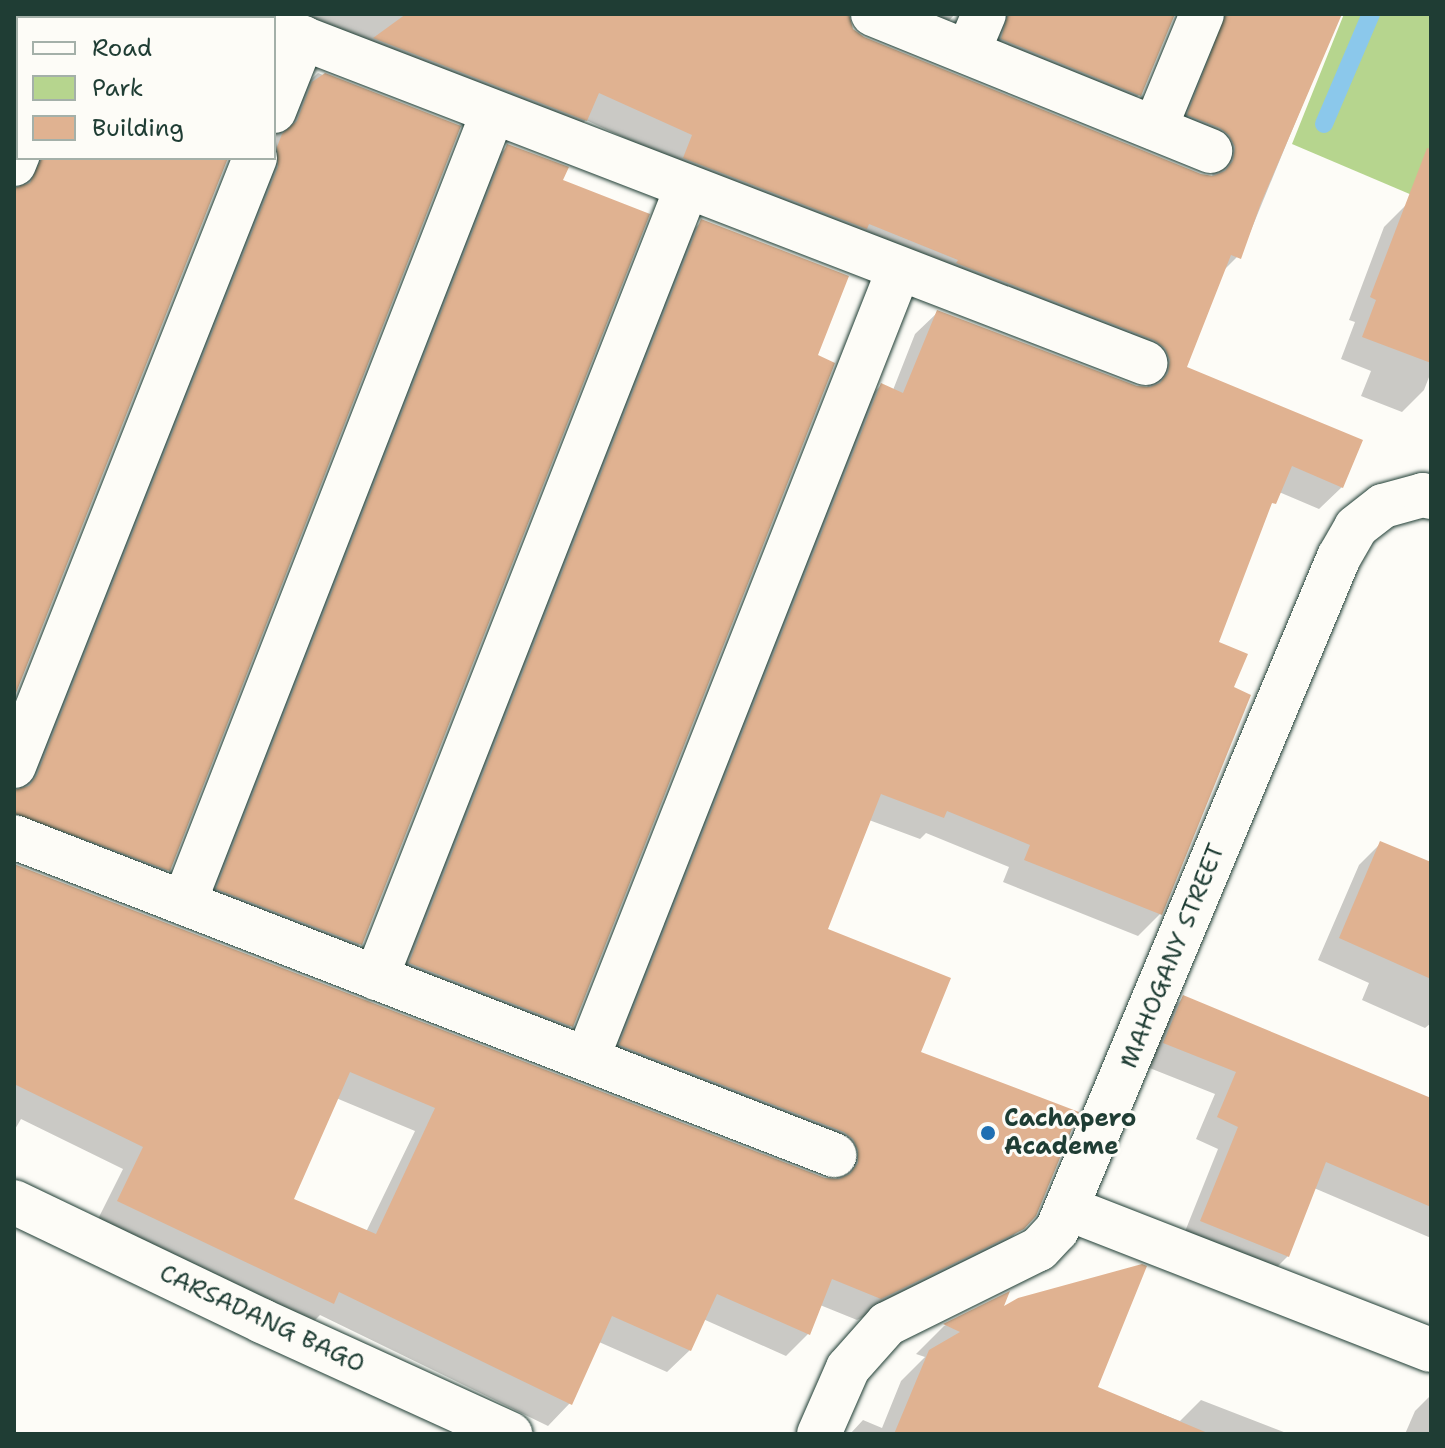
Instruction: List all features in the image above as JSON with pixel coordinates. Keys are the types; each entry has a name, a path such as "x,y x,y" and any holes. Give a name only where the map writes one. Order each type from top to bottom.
{"street":[{"path":"873,14 976,33 1155,128 1210,151"},
{"path":"1155,128 1202,14"},
{"path":"276,100 288,33 1145,363"},
{"path":"184,903 493,112"},
{"path":"14,766 254,160"},
{"path":"376,978 687,187"},
{"path":"587,1059 899,269"},
{"name":"MAHOGANY STREET","path":"819,1434 848,1368 864,1346 887,1324 1039,1249 1057,1230 1069,1209 1339,557 1356,527 1383,506 1423,495 1431,497"},
{"path":"14,837 834,1155"},
{"name":"CARSADANG BAGO","path":"14,1202 262,1321 510,1434"},
{"path":"1069,1209 1431,1350"}],"green space":[{"path":"1344,14 1431,14 1431,169 1419,198 1292,144"}],"building":[{"path":"406,14 849,14 853,29 864,37 1201,174 1213,176 1225,171 1233,161 1235,147 1229,135 1220,128 1187,115 1226,14 1342,14 1261,203 1241,259 1231,255 1187,367 1363,440 1343,488 1292,466 1276,504 1272,503 1219,642 1248,654 1234,687 1251,695 1162,915 1024,860 1030,845 947,811 944,818 881,794 828,929 951,978 921,1052 1079,1112 1036,1216 1024,1229 881,1299 832,1279 810,1335 717,1294 691,1351 612,1316 572,1405 339,1292 334,1304 117,1201 143,1147 14,1084 14,864 825,1178 839,1179 850,1174 858,1163 858,1150 853,1139 844,1132 619,1045 881,383 903,393 937,310 1137,386 1150,387 1160,383 1168,373 1170,360 1165,348 1154,340 956,263 958,260 869,224 867,229 683,158 692,135 599,93 587,121 373,38","holes":["350,1072 435,1108 376,1234 294,1199"]},
{"path":"1008,14 1175,14 1141,96 1001,39"},
{"path":"325,73 461,126 170,871 14,813 14,790 29,786 37,775 278,167 277,147 282,134 297,121 312,82"},
{"path":"507,144 569,167 563,180 650,214 362,945 216,889"},
{"path":"1427,148 1431,149 1431,363 1362,337 1376,300 1370,297"},
{"path":"41,160 227,160 14,698 14,188 30,183"},
{"path":"701,219 849,276 818,355 835,363 573,1027 409,963"},
{"path":"1380,841 1431,862 1431,979 1339,938"},
{"path":"1183,995 1431,1098 1431,1207 1326,1162 1289,1257 1200,1221 1238,1127 1217,1117 1236,1072 1163,1043"},
{"path":"1142,1264 1147,1266 1098,1387 1210,1434 894,1434 929,1350 960,1332 943,1324 1010,1291 1004,1306 1018,1298"}],"waterway":[{"path":"1324,124 1371,14"}],"place":[{"name":"Cachapero Academe","path":"988,1133"}]}
